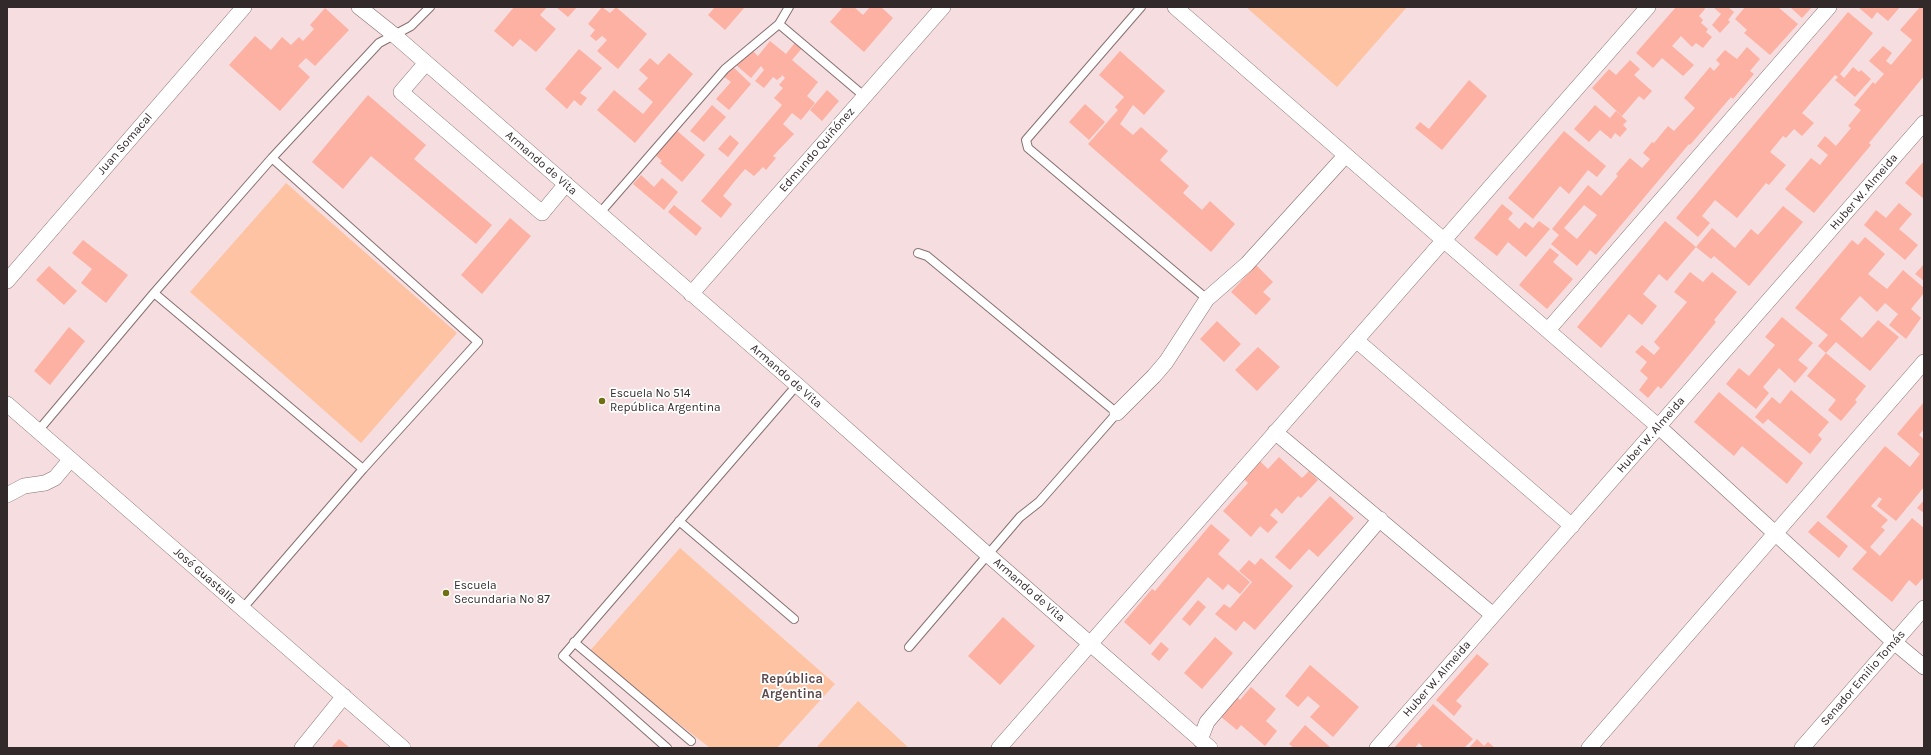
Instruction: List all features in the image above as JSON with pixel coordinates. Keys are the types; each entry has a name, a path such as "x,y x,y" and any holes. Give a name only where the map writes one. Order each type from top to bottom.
{"street":[{"name":"Juan Somacal","path":"7,281 244,7"},
{"name":"Armando de Vita","path":"359,7 393,34 797,385 987,554 1091,643 1201,745"},
{"name":"Edmundo Quiñónez","path":"691,294 942,7"},
{"path":"1174,7 1659,426 1894,642 1924,667"},
{"path":"999,748 1648,7"},
{"path":"1548,330 1829,7"},
{"path":"426,63 401,92 542,213 566,184"},
{"name":"Huber W. Almeida","path":"1378,748 1924,123"},
{"path":"1116,412 1154,376 1166,362 1207,299 1247,264 1345,156"},
{"path":"1356,340 1572,526"},
{"path":"1589,748 1924,362"},
{"name":"José Guastalla","path":"7,404 403,748"},
{"path":"1275,432 1494,615"},
{"path":"7,495 24,486 45,483 55,478 70,460"},
{"path":"1201,745 1208,722 1380,519"},
{"name":"Senador Emilio Tomás","path":"1802,748 1924,608"},
{"path":"302,748 344,696"}],"lane":[{"path":"38,431 154,293 272,158 379,43 393,34 411,26 430,7"},
{"path":"599,214 725,69 779,24 789,7"},
{"path":"1141,7 1026,140 1028,148 1207,299"},
{"path":"779,24 864,96"},
{"path":"243,608 363,469 478,342 272,158"},
{"path":"909,647 987,554 1020,517 1039,502 1116,412 927,256 918,253"},
{"path":"154,293 363,469"},
{"path":"667,748 563,656 797,385"},
{"path":"679,521 794,619"},
{"path":"574,642 691,741"}],"shaded area":[{"path":"1246,7 1407,7 1337,87"},
{"path":"286,183 457,333 361,443 190,292"},
{"path":"680,548 835,684 777,748 710,748 588,653"},
{"path":"858,701 909,748 816,748"}],"building":[{"path":"514,7 547,7 540,15 556,29 536,52 520,39 513,47 494,31"},
{"path":"556,7 577,7 568,17"},
{"path":"602,7 610,13 616,7 647,34 618,69 597,51 607,40 602,36 596,41 590,36 595,30 588,24"},
{"path":"715,7 745,7 725,30 708,15"},
{"path":"843,7 854,7 863,15 870,7 881,7 893,18 864,52 830,22"},
{"path":"1676,7 1704,7 1705,9 1699,16 1703,20 1701,23 1708,29 1706,32 1712,37 1703,48 1696,43 1692,47 1681,36 1672,46 1694,65 1683,76 1662,58 1653,68 1636,53"},
{"path":"1713,7 1728,7 1734,12 1728,20 1730,22 1720,33 1712,25 1721,14"},
{"path":"1745,7 1778,7 1798,24 1770,55 1744,33 1747,30 1735,19"},
{"path":"1790,7 1812,7 1802,18"},
{"path":"1858,7 1900,7 1888,21 1877,12 1872,19"},
{"path":"1920,7 1924,7 1924,76 1869,143 1871,145 1814,213 1785,189 1811,158 1820,165 1828,155 1817,146 1825,136 1836,146 1851,128 1848,126 1861,110 1854,105 1873,82 1875,84 1884,74 1869,61 1883,46 1892,53 1886,61 1891,65 1912,40 1900,30"},
{"path":"325,8 349,30 315,66 306,58 298,66 310,77 280,111 229,65 255,36 271,50 282,37 291,45 299,37 303,41 314,29 310,25"},
{"path":"1848,12 1873,33 1840,74 1844,78 1853,67 1859,72 1861,70 1871,79 1855,97 1835,80 1838,77 1835,75 1802,113 1814,123 1802,136 1794,129 1786,138 1783,136 1770,152 1786,165 1769,185 1766,183 1737,218 1715,200 1702,216 1710,223 1698,237 1676,218"},
{"path":"797,40 804,46 792,60 818,82 807,96 815,103 801,120 792,113 783,124 794,134 773,156 776,158 766,170 763,167 754,176 745,169 734,182 723,196 732,204 721,218 701,201 782,105 774,98 783,88 779,85 785,78 781,74 782,76 777,80 773,77 764,88 755,81 764,70 761,66 751,78 736,65 752,50 758,56 770,41 786,54"},
{"path":"1747,47 1760,59 1750,71 1754,74 1733,99 1731,97 1690,145 1689,144 1596,255 1590,250 1577,266 1551,244 1559,235 1552,229 1588,185 1601,196 1618,176 1616,174 1630,158 1642,168 1650,159 1643,153 1652,142 1654,143 1668,126 1674,131 1695,108 1684,98 1710,67 1714,71 1720,64 1716,60 1725,50 1737,59","holes":["1584,205 1597,215 1577,239 1564,228"]},
{"path":"579,49 602,68 580,93 587,98 581,106 574,100 567,109 545,89"},
{"path":"1120,51 1165,91 1144,115 1133,105 1120,124 1133,135 1141,127 1168,151 1160,160 1189,186 1183,193 1202,210 1210,201 1235,224 1211,252 1088,144 1118,110 1115,107 1124,97 1099,75"},
{"path":"669,53 693,74 635,143 597,110 614,90 643,114 653,102 638,89 648,78 639,70 650,58 658,65"},
{"path":"1630,60 1640,69 1634,75 1652,91 1644,100 1639,96 1622,116 1592,88 1609,69 1616,75"},
{"path":"731,65 751,84 729,110 716,99 731,82 723,76"},
{"path":"1469,80 1487,96 1442,150 1415,128 1420,122 1429,129"},
{"path":"827,90 839,101 822,121 810,110"},
{"path":"368,95 426,145 414,159 492,225 476,244 371,156 343,189 312,162"},
{"path":"1085,104 1105,122 1089,140 1069,122"},
{"path":"712,105 726,117 704,142 690,131"},
{"path":"1595,105 1610,118 1616,111 1627,121 1623,125 1627,129 1620,137 1615,133 1611,139 1600,130 1589,142 1574,129"},
{"path":"675,129 705,155 682,182 660,163 662,161 654,154"},
{"path":"1564,131 1606,166 1597,177 1588,170 1569,194 1560,186 1533,219 1508,198"},
{"path":"730,135 739,143 728,157 718,149"},
{"path":"1924,161 1924,199 1905,183"},
{"path":"641,175 654,187 662,178 678,192 664,210 633,184"},
{"path":"1899,203 1912,214 1899,229 1918,245 1905,260 1864,225 1876,210 1886,218"},
{"path":"1502,204 1513,213 1508,219 1519,229 1525,222 1533,228 1539,221 1550,229 1526,257 1508,242 1497,256 1474,238"},
{"path":"674,205 702,228 696,236 668,212"},
{"path":"1783,206 1803,222 1749,286 1714,256 1711,259 1696,247 1712,228 1735,248 1751,229 1758,235"},
{"path":"510,218 531,236 482,294 461,275"},
{"path":"1665,221 1696,247 1667,281 1659,274 1643,294 1657,306 1642,325 1629,314 1601,348 1577,327"},
{"path":"1865,237 1885,254 1868,274 1887,289 1903,270 1924,288 1924,293 1911,309 1921,318 1906,339 1889,325 1898,314 1885,303 1877,312 1860,296 1840,319 1862,338 1878,320 1899,337 1870,371 1836,342 1826,353 1818,346 1828,335 1795,308 1852,240 1858,245"},
{"path":"83,240 128,275 106,303 81,283 92,269 72,253"},
{"path":"1550,248 1559,255 1553,262 1573,279 1547,309 1519,285"},
{"path":"1924,264 1924,281 1915,274"},
{"path":"1256,265 1273,282 1263,292 1271,299 1256,315 1231,292"},
{"path":"49,266 77,291 64,305 36,280"},
{"path":"1690,272 1703,282 1712,272 1737,292 1714,320 1716,322 1661,389 1658,386 1648,398 1639,390 1648,378 1640,371 1647,362 1635,352 1642,345 1654,355 1660,348 1654,342 1687,302 1674,292"},
{"path":"1782,317 1813,343 1798,360 1808,368 1795,383 1779,368 1763,387 1769,393 1756,409 1726,384 1739,368 1749,376 1775,345 1765,337"},
{"path":"1217,321 1241,344 1224,362 1200,339"},
{"path":"69,327 85,341 50,385 34,371"},
{"path":"1258,347 1280,367 1257,391 1235,370"},
{"path":"1826,353 1866,386 1855,400 1857,402 1841,421 1828,410 1836,400 1807,376"},
{"path":"1791,390 1829,422 1818,435 1822,439 1810,454 1768,419 1763,424 1755,417 1772,397 1780,404"},
{"path":"1719,392 1803,463 1787,484 1742,446 1734,456 1694,422"},
{"path":"1924,402 1924,429 1919,435 1924,439 1924,487 1896,521 1877,506 1882,499 1879,497 1871,506 1888,520 1881,527 1885,530 1870,547 1880,556 1912,518 1924,528 1924,577 1916,586 1909,580 1892,602 1852,569 1867,552 1826,517 1885,446 1910,467 1920,454 1897,434"},
{"path":"1279,457 1302,478 1309,471 1318,480 1301,498 1298,496 1282,514 1276,508 1270,515 1278,522 1268,533 1260,526 1251,537 1223,511 1248,483 1243,478 1259,460 1268,469"},
{"path":"1330,496 1354,518 1318,557 1309,549 1290,570 1275,557"},
{"path":"1924,500 1924,513 1917,508"},
{"path":"1818,521 1848,546 1839,558 1808,532"},
{"path":"1211,524 1230,540 1218,554 1250,582 1240,594 1228,584 1223,590 1208,577 1150,645 1124,622 1152,589 1155,591"},
{"path":"1261,558 1293,586 1255,630 1244,621 1236,631 1215,614 1224,604 1230,608 1252,582 1239,571 1249,560 1255,565"},
{"path":"1198,600 1206,607 1190,626 1182,619"},
{"path":"1003,617 1035,646 1000,685 968,656"},
{"path":"1215,637 1233,653 1202,689 1184,673"},
{"path":"1161,642 1169,649 1159,661 1151,654"},
{"path":"1477,654 1489,664 1456,701 1462,706 1454,716 1436,700"},
{"path":"1310,665 1359,707 1333,737 1310,717 1320,706 1308,696 1298,707 1285,696"},
{"path":"1251,687 1276,709 1266,721 1277,731 1265,746 1241,725 1237,730 1220,716 1236,696 1240,700"},
{"path":"1433,704 1473,739 1464,748 1424,748 1419,743 1415,748 1394,748"},
{"path":"1305,725 1331,748 1294,748 1289,744"},
{"path":"339,739 350,748 331,748"},
{"path":"1477,739 1484,746 1488,742 1495,748 1469,748"}],"place":[{"name":"Escuela Nº 514 República Argentina","path":"602,401"},
{"name":"Escuela Secundaria Nº 87","path":"446,593"}],"district":[{"name":"República Argentina","path":"792,686"}]}
